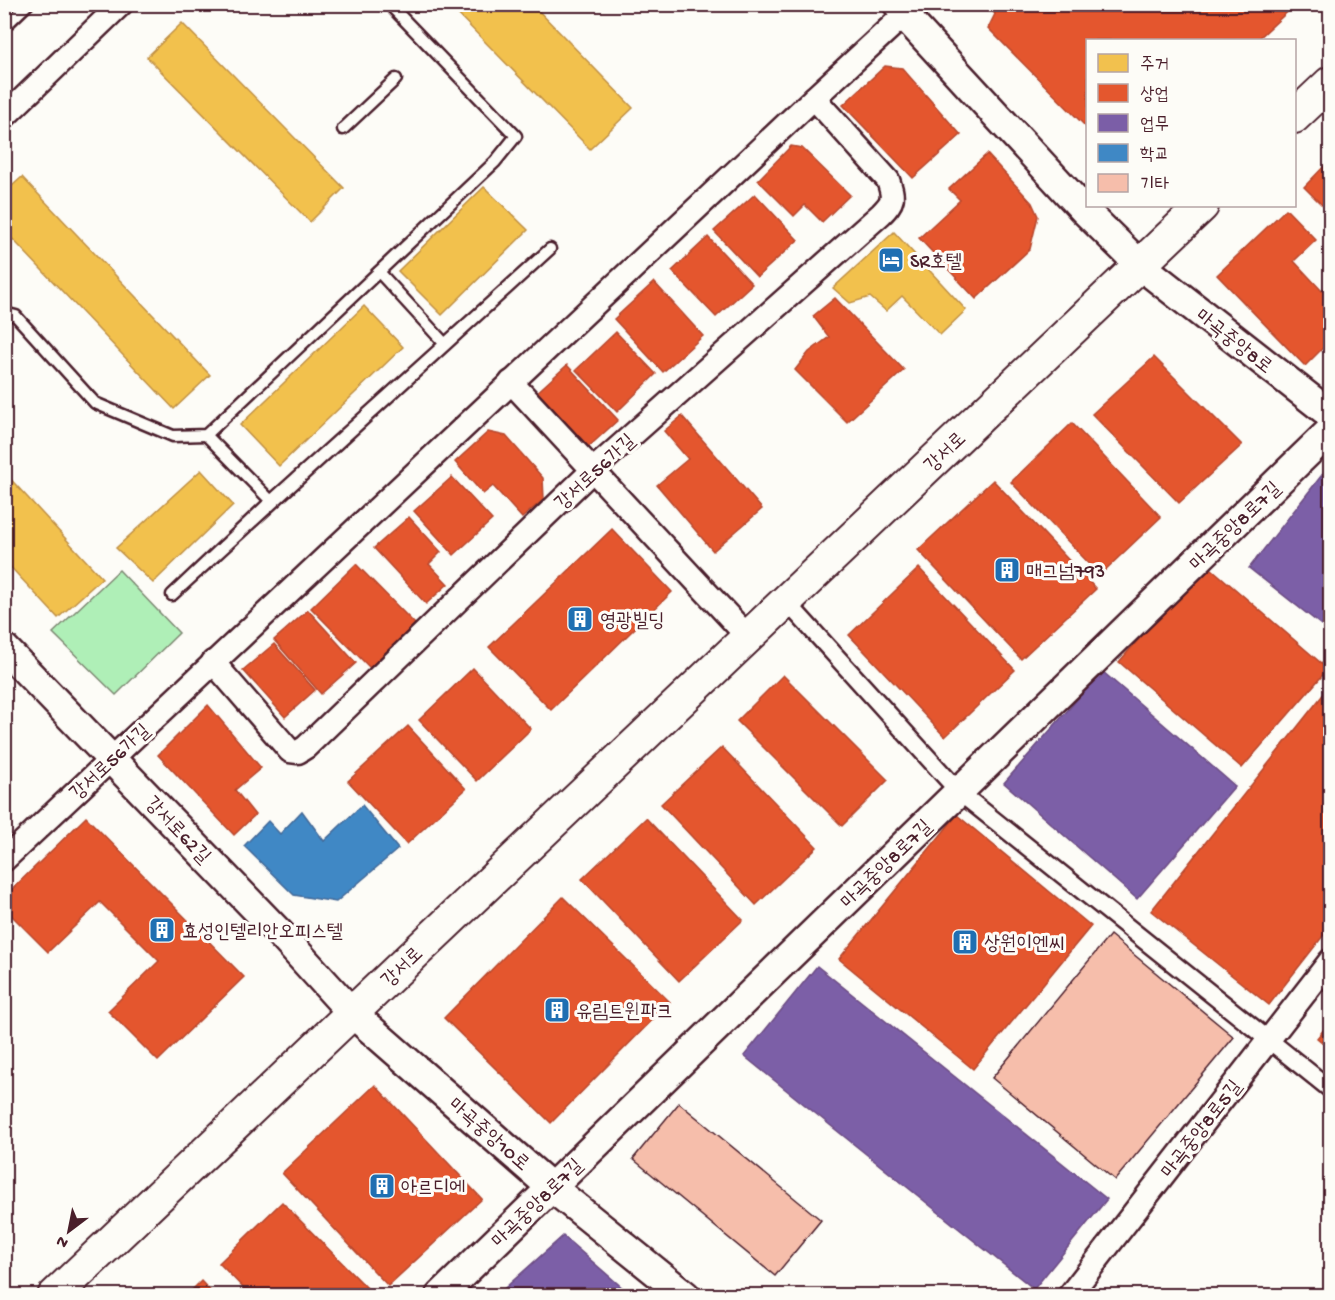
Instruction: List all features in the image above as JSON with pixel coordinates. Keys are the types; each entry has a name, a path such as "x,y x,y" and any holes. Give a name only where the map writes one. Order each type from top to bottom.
{"main road":[{"path":"1296,115 1330,83"},
{"name":"강서로","path":"54,1296 1201,207"}],"street":[{"path":"4,117 121,4"},
{"path":"904,8 1084,210 1140,265"},
{"name":"강서로56가길","path":"4,860 814,98 904,8"},
{"name":"강서로56가길","path":"213,662 290,751 298,752 306,747 593,470 891,204 893,195 888,180 814,98"},
{"name":"마곡중앙8로","path":"1140,265 1330,414"},
{"path":"511,382 748,637"},
{"name":"마곡중앙8로7길","path":"440,1296 1330,431"},
{"path":"786,601 959,792 1330,1089"},
{"name":"강서로62길","path":"4,648 276,929 352,1013"},
{"name":"마곡중앙8로5길","path":"1069,1296 1330,961"},
{"name":"마곡중앙10로","path":"352,1013 551,1187 686,1296"}],"lane":[{"path":"4,27 28,4"},
{"path":"4,313 16,316 95,403 173,436 206,435 495,162 516,136 389,4"},
{"path":"343,129 396,79"},
{"path":"550,249 172,595 270,501 445,344 550,249"},
{"path":"379,272 445,344"},
{"path":"206,435 270,501"}],"green space":[{"path":"119,570 179,633 116,695 53,633"}],"building: 주거":[{"path":"448,4 532,4 633,108 590,149"},
{"path":"182,23 344,188 310,222 147,57"},
{"path":"22,177 210,375 174,409 4,230 4,193"},
{"path":"484,187 528,230 442,315 398,271"},
{"name":"SR호텔","path":"894,232 966,310 940,335 902,296 886,311 870,297 850,303 833,288"},
{"path":"364,306 403,347 279,466 240,425"},
{"path":"201,470 233,505 153,583 116,548"},
{"path":"4,472 102,578 58,618 4,560"}],"building: 상업":[{"path":"986,4 1296,4 1258,39 1086,39 1086,127 988,28 995,14"},
{"path":"885,66 902,68 961,135 913,178 843,105"},
{"path":"791,146 802,148 850,195 822,222 805,205 794,216 758,180"},
{"path":"987,154 1032,203 1038,216 1030,249 976,299 919,238 960,200 949,189"},
{"path":"1330,160 1330,213 1304,187"},
{"path":"755,194 798,240 757,277 714,231"},
{"path":"1286,209 1316,240 1294,261 1322,291 1330,283 1330,341 1305,366 1217,275"},
{"path":"708,237 752,284 716,317 672,271"},
{"path":"654,282 703,336 663,372 614,319"},
{"path":"835,298 904,370 847,422 795,370 809,352 829,337 813,316"},
{"path":"616,332 656,374 617,412 576,370"},
{"path":"1154,357 1242,445 1179,503 1092,414"},
{"path":"567,365 618,420 584,451 533,396"},
{"path":"682,416 762,509 713,551 657,485 688,459 664,431"},
{"path":"1072,423 1161,517 1100,575 1011,482"},
{"path":"488,432 506,436 543,478 544,499 522,518 493,486 483,494 455,462"},
{"path":"452,477 492,520 454,555 414,511"},
{"name":"매그넘793","path":"993,480 1096,589 1021,659 918,550"},
{"path":"409,517 441,552 429,564 448,584 426,604 374,548"},
{"name":"영광빌딩","path":"612,529 672,592 551,710 489,647"},
{"path":"1205,563 1328,669 1242,768 1119,662"},
{"path":"356,564 417,626 372,670 311,608"},
{"path":"919,568 1015,670 945,737 849,635"},
{"path":"308,610 356,663 321,694 274,640"},
{"path":"274,644 315,690 285,717 243,670"},
{"path":"473,668 531,729 477,781 419,720"},
{"path":"783,675 888,780 842,826 737,721"},
{"path":"1330,686 1330,927 1269,1005 1151,911"},
{"path":"208,705 261,768 235,790 255,815 234,835 158,755"},
{"path":"408,726 466,789 407,844 348,781"},
{"path":"722,747 817,847 756,905 661,804"},
{"name":"상원이엔씨","path":"957,815 1091,926 973,1069 839,959"},
{"name":"효성인텔리안오피스텔","path":"86,817 244,977 158,1061 108,1011 159,961 100,902 48,952 4,908 4,897"},
{"path":"646,818 743,920 679,981 582,879"},
{"name":"유림트윈파크","path":"563,897 670,1002 551,1123 444,1018"},
{"path":"1330,1022 1330,1049 1317,1038"},
{"name":"아르디에","path":"375,1085 482,1199 388,1286 282,1173"},
{"path":"282,1202 373,1294 372,1296 251,1296 219,1263"},
{"path":"201,1281 215,1296 186,1296"}],"building: 업무":[{"path":"1330,467 1330,632 1249,568"},
{"path":"1102,671 1235,786 1137,899 1004,783"},
{"path":"817,966 1107,1199 1034,1289 744,1056"},
{"path":"563,1236 632,1296 496,1296"}],"building: 학교":[{"path":"362,805 398,849 336,902 294,895 244,846 268,821 280,834 302,811 324,841"}],"building: 기타":[{"path":"1110,935 1234,1037 1115,1180 992,1078"},
{"path":"679,1103 821,1220 775,1276 633,1159"}],"place":[{"name":"SR호텔","path":"891,260"},
{"name":"매그넘793","path":"1007,570"},
{"name":"영광빌딩","path":"580,619"},
{"name":"효성인텔리안오피스텔","path":"162,930"},
{"name":"상원이엔씨","path":"965,942"},
{"name":"유림트윈파크","path":"557,1010"},
{"name":"아르디에","path":"382,1186"}]}
